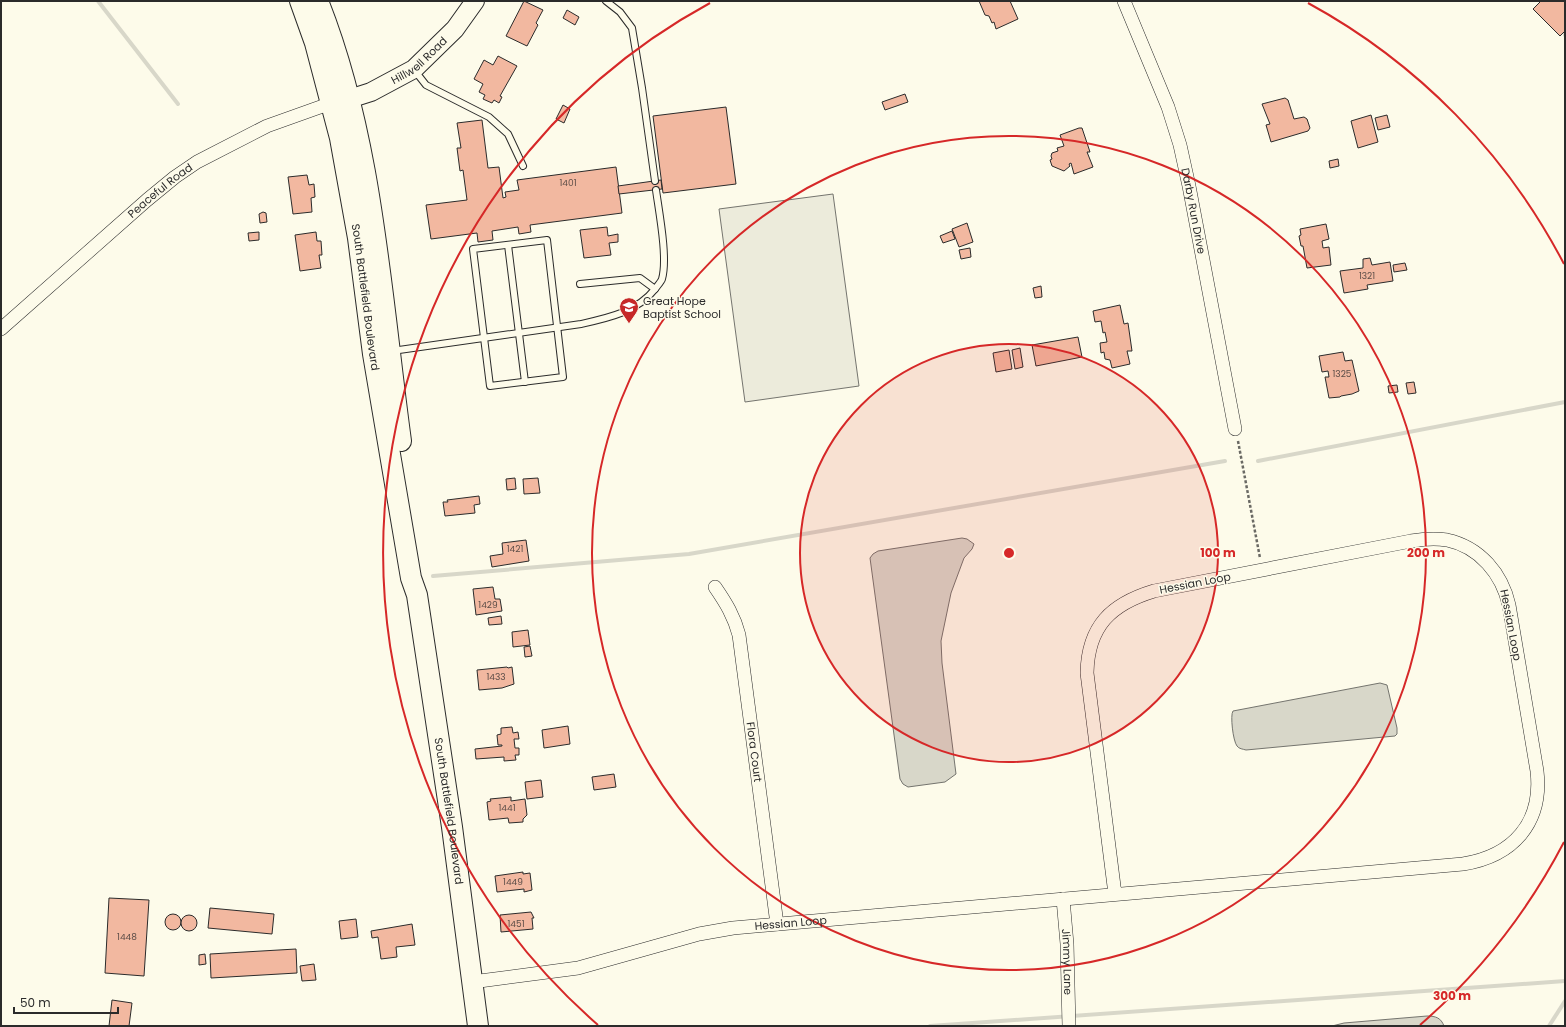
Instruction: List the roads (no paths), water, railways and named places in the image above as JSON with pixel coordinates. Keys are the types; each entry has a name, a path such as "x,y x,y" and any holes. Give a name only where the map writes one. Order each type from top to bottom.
{"main road":[{"name":"South Battlefield Boulevard","path":"300,1 315,42 340,101 363,169 378,252 381,353 421,575 417,596 451,820 478,1026"},
{"name":"South Battlefield Boulevard","path":"318,1 326,20 340,101"}],"street":[{"name":"Hillwell Road","path":"340,101 372,92 414,69 455,29 475,1"},
{"name":"Darby Run Drive","path":"1124,1 1168,107 1180,145 1235,429"},
{"name":"Peaceful Road","path":"1,329 147,200 175,177 197,162 267,126 340,101"},
{"name":"Hessian Loop","path":"472,982 578,968 710,931 734,928 1476,862 1488,859 1508,847 1522,832 1532,817 1538,794 1537,775 1509,605 1502,581 1493,568 1480,556 1465,546 1448,540 1411,540 1154,591 1125,602 1116,608 1094,635 1088,655 1086,673 1115,894"},
{"name":"Flora Court","path":"715,587 732,613 738,635 777,924"},
{"name":"Jimmy Lane","path":"1063,899 1067,944 1069,1026"}],"lane":[{"path":"606,1 620,12 632,28 655,181"},
{"path":"414,69 426,85 489,117 498,125 508,134 523,166"},
{"path":"381,353 581,324 611,317 629,310 648,297 662,280 664,260 656,190"},
{"path":"547,240 563,377 490,386 473,249 508,244 547,240"},
{"path":"508,244 525,382"},
{"path":"580,284 640,278 655,289"}],"waterway":[{"path":"98,1 178,104"},
{"path":"1564,27 1565,35"},
{"path":"1258,461 1565,402"},
{"path":"433,576 689,554 1225,461"},
{"path":"930,1026 1565,981"},
{"path":"1549,1026 1565,1001"}],"place":[{"name":"Great Hope Baptist School","path":"629,324"}]}
